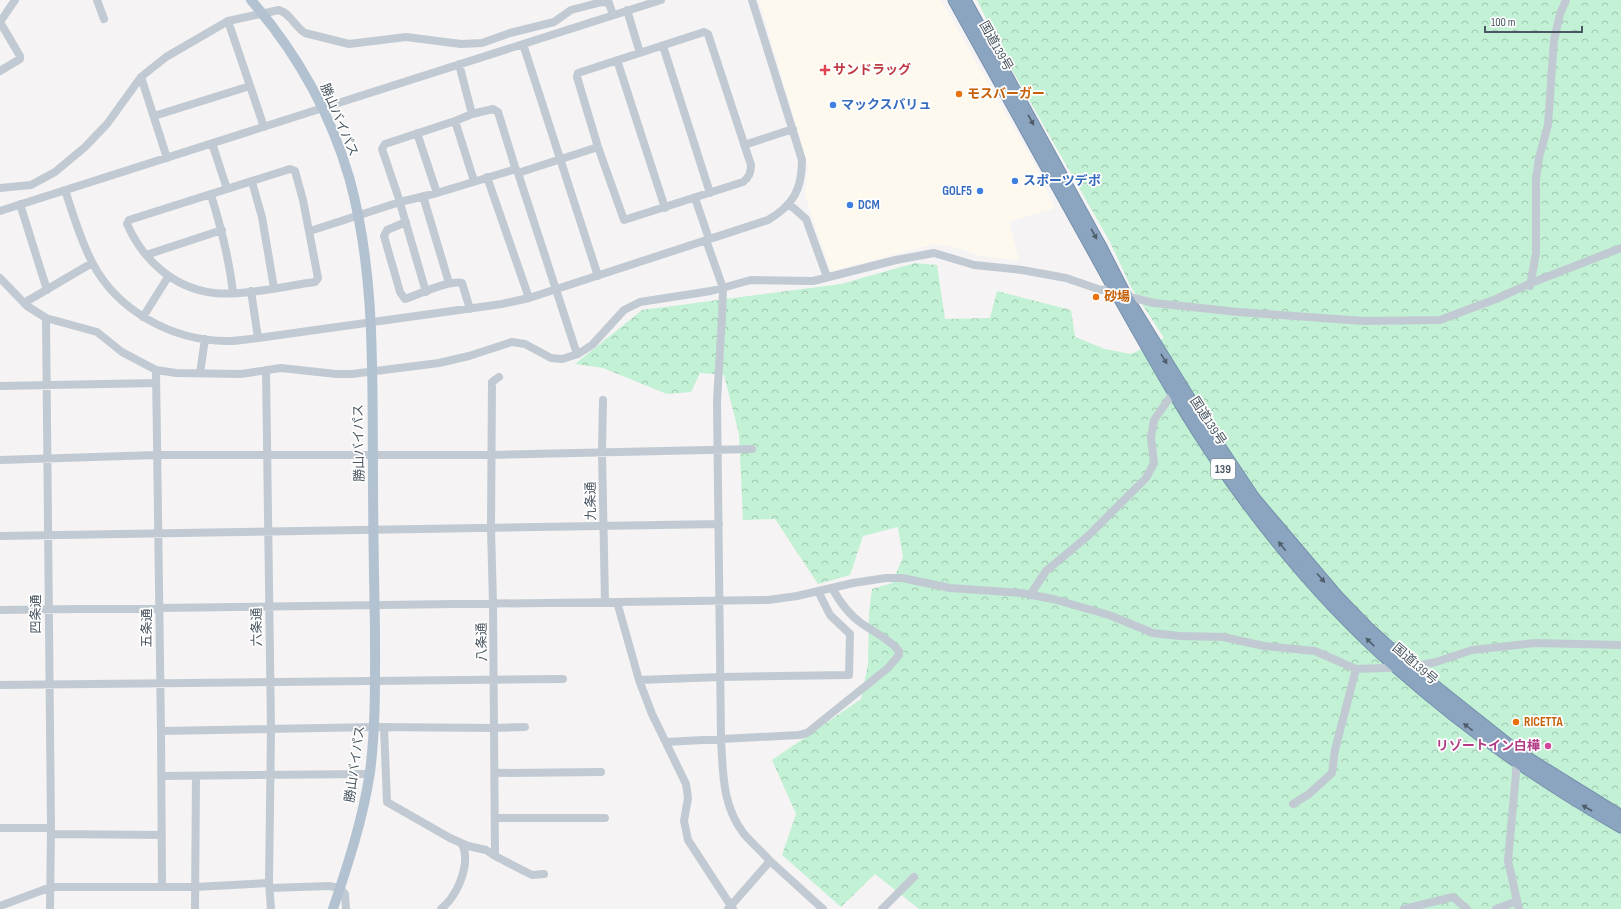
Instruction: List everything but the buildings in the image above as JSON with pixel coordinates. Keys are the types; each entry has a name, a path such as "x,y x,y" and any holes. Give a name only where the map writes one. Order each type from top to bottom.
{"highway":[{"name":"国道139号","path":"954,0 1173,393 1222,468 1281,546 1330,602 1396,668 1493,746 1572,799 1621,827"},
{"name":"国道139号","path":"965,0 1102,249 1126,296 1210,432 1254,498 1337,596 1368,628 1411,667 1518,752 1621,816"}],"main road":[{"name":"勝山バイパス","path":"251,0 291,54 322,108 336,140 346,168 359,215 364,249 371,323 375,681 379,727 357,833 333,909"}],"street":[{"path":"0,71 20,59 20,56 0,22 15,0"},
{"path":"97,0 104,19"},
{"path":"0,211 661,0"},
{"path":"65,190 81,238 92,263 106,282 120,299 143,317 183,335 227,341 258,338 502,304 528,298 768,220 779,214 789,204 798,189 802,177 802,160 752,0"},
{"path":"1530,285 1536,253 1536,179 1539,158 1548,125 1554,40 1566,0"},
{"path":"0,188 31,185 55,172 85,147 107,124 141,77 166,57 228,21 279,10 287,13 299,29 305,33 349,44 406,37 461,44 482,43 510,33 554,22 571,10 602,2 609,3 613,15"},
{"path":"627,10 640,53"},
{"path":"228,21 264,127"},
{"path":"704,32 708,34 751,165 751,171 748,178 743,182 624,220 598,147 577,77 578,73 640,53 704,32"},
{"path":"523,44 598,276"},
{"path":"663,46 710,193"},
{"path":"617,60 665,208"},
{"path":"459,64 472,114"},
{"path":"141,77 167,158"},
{"path":"154,116 250,86"},
{"path":"426,292 400,202 382,149 385,144 472,114 493,109 498,112 577,354"},
{"path":"455,121 474,181"},
{"path":"744,144 793,129"},
{"path":"418,133 437,193"},
{"path":"212,143 227,189"},
{"path":"310,231 400,202 437,193 488,177 517,171 598,147"},
{"path":"290,169 295,171 310,231 318,278 315,282 251,291 214,293 198,289 168,276 146,255 134,238 127,224 129,220 252,182 290,169"},
{"path":"488,177 528,298"},
{"path":"252,182 262,217 274,288"},
{"path":"211,195 222,230 229,261 233,292"},
{"path":"424,196 449,284"},
{"path":"695,198 723,288 717,401 721,739 723,783 727,801 733,816 744,833 770,861 823,909"},
{"path":"20,204 47,290"},
{"path":"789,204 806,219 827,277"},
{"path":"406,222 387,230 384,236 400,292 405,299 449,284 462,283 470,308"},
{"path":"146,255 222,230"},
{"path":"0,278 24,303 46,318 97,332 122,352 156,370 241,374 281,368 336,374 352,374 439,363 462,358 512,342 525,344 551,358 562,359 577,354 592,345 624,310 640,302 711,291 751,280 813,281 896,260 934,253 974,265 1022,270 1066,278 1101,290 1114,288 1126,296 1154,303 1238,312 1364,321 1440,320 1496,300 1621,248"},
{"path":"24,303 92,263"},
{"path":"143,317 168,276"},
{"path":"251,291 258,338"},
{"name":"四条通","path":"46,318 49,535 48,610 51,831 50,909"},
{"path":"200,373 205,339"},
{"name":"五条通","path":"156,370 162,776 162,886"},
{"name":"六条通","path":"266,370 268,455 268,607 271,729 271,909"},
{"name":"八条通","path":"495,856 496,818 491,455 492,382 499,377"},
{"path":"0,386 156,383"},
{"path":"1030,594 1046,571 1088,536 1146,478 1154,463 1151,438 1154,420 1173,393"},
{"name":"九条通","path":"603,400 602,452 605,602"},
{"path":"0,460 157,455 491,455 752,449"},
{"path":"0,536 719,524"},
{"path":"0,610 768,600 797,596 853,583 886,578 902,578 950,588 1030,594 1109,615 1153,633 1179,636 1223,637 1264,646 1314,651 1356,669 1411,667 1436,662 1472,650 1535,643 1621,645"},
{"path":"666,742 799,735 807,732 888,668 899,655 899,650 849,614 832,588"},
{"path":"639,680 849,675 850,634 830,615 818,591"},
{"path":"617,602 639,680 652,714 686,784 688,798 684,821 688,840 730,908 770,861"},
{"path":"1293,804 1309,794 1332,773 1335,750 1356,669"},
{"path":"0,685 563,679"},
{"path":"161,731 379,727 525,727"},
{"path":"379,727 387,802 461,843 486,850 532,875 544,874"},
{"path":"1496,909 1518,905 1508,861 1517,762"},
{"path":"495,773 601,772"},
{"path":"162,776 369,774"},
{"path":"195,909 196,776"},
{"path":"496,818 605,818"},
{"path":"0,828 162,835"},
{"path":"441,909 452,898 464,870 464,847 461,843"},
{"path":"882,909 914,877"},
{"path":"0,906 51,887 329,886 340,888 345,894 346,909"},
{"path":"1404,909 1453,897 1467,909"}],"shaded area":[{"path":"759,0 941,0 1036,167 1055,208 1009,222 1019,260 980,256 958,248 934,244 831,271 805,196 808,166"}],"green space":[{"path":"977,0 1621,0 1621,909 919,909 875,874 841,907 782,855 796,814 772,760 861,699 868,664 869,612 872,589 892,583 903,557 898,527 863,536 850,575 818,584 775,519 743,520 739,434 724,375 700,373 691,392 667,394 603,368 575,364 642,310 841,284 915,263 937,265 945,319 990,318 997,291 1071,310 1075,337 1105,349 1131,354 1164,338 1131,287 1110,242 1008,63"}],"place":[{"name":"サンドラッグ","path":"825,70"},
{"name":"モスバーガー","path":"959,94"},
{"name":"マックスバリュ","path":"833,105"},
{"name":"スポーツデポ","path":"1015,181"},
{"name":"GOLF5","path":"980,191"},
{"name":"DCM","path":"850,205"},
{"name":"砂場","path":"1096,297"},
{"name":"RICETTA","path":"1516,722"},
{"name":"リゾートイン白樺","path":"1548,746"}]}
